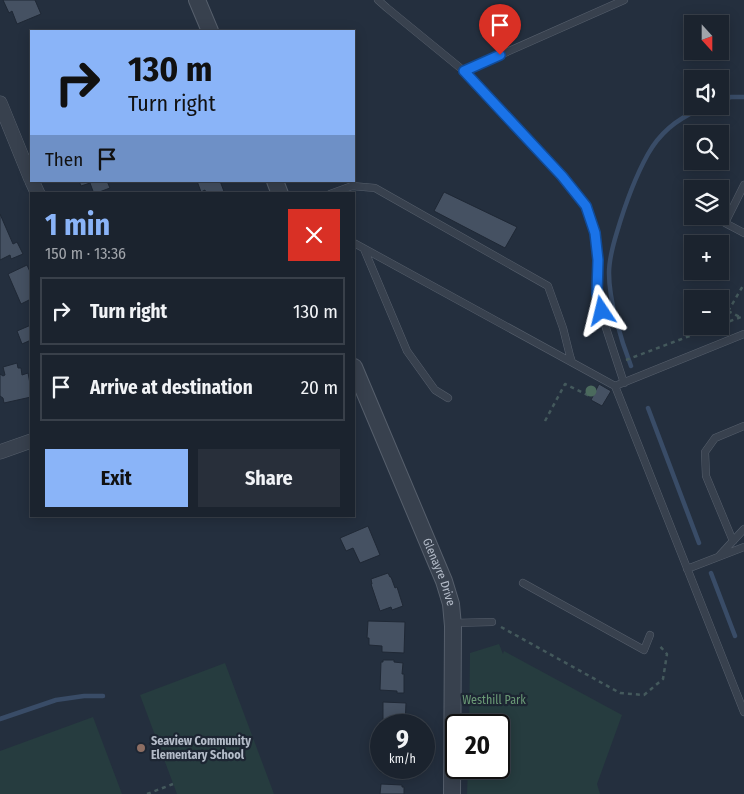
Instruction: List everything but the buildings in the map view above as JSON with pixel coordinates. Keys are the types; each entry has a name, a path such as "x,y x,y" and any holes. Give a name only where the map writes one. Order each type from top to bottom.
{"street":[{"path":"197,0 210,30"},
{"path":"0,103 30,175"},
{"name":"Glenayre Drive","path":"355,368 444,581 451,604 453,623 452,794"},
{"path":"2,449 30,441"}],"lane":[{"path":"378,0 464,71 562,176 586,206 595,233 598,260 597,294 624,383"},
{"path":"464,71 624,0"},
{"path":"744,185 725,223 744,233"},
{"path":"336,192 352,186 375,188 548,286 573,362"},
{"path":"355,244 615,386 744,712"},
{"path":"364,248 407,351 434,390 448,398"},
{"path":"615,386 744,334"},
{"path":"733,541 706,476 705,452 715,438 744,426"},
{"path":"718,557 744,529"},
{"path":"687,569 744,547"},
{"path":"523,583 644,650 650,635"},
{"path":"453,623 492,622"}],"path":[{"path":"729,309 744,284"},
{"path":"729,312 740,317"},
{"path":"729,321 744,316"},
{"path":"616,359 627,360 692,335"},
{"path":"545,421 565,384 592,397"},
{"path":"492,622 620,693 644,695 663,679 667,654 650,635"},
{"path":"147,794 173,784"}],"green space":[{"name":"Westhill Park","path":"499,644 503,654 504,651 622,715 597,784 600,794 467,794 468,779 510,779 510,714 469,714 470,653"},
{"path":"225,663 274,794 177,794 140,695"},
{"path":"93,717 122,794 0,794 0,751"}],"waterway":[{"path":"729,98 744,97"},
{"path":"631,366 616,320 611,296 609,273 612,252 627,202 643,163 652,147 663,134 673,124 687,115"},
{"path":"648,408 699,543"},
{"path":"711,573 735,636"},
{"path":"0,719 56,700 84,696 103,696"}],"place":[{"name":"Seaview Community Elementary School","path":"141,748"}],"route":[{"path":"500,55 464,71 562,176 586,206 595,233 598,260 597,294 602,311"}]}
